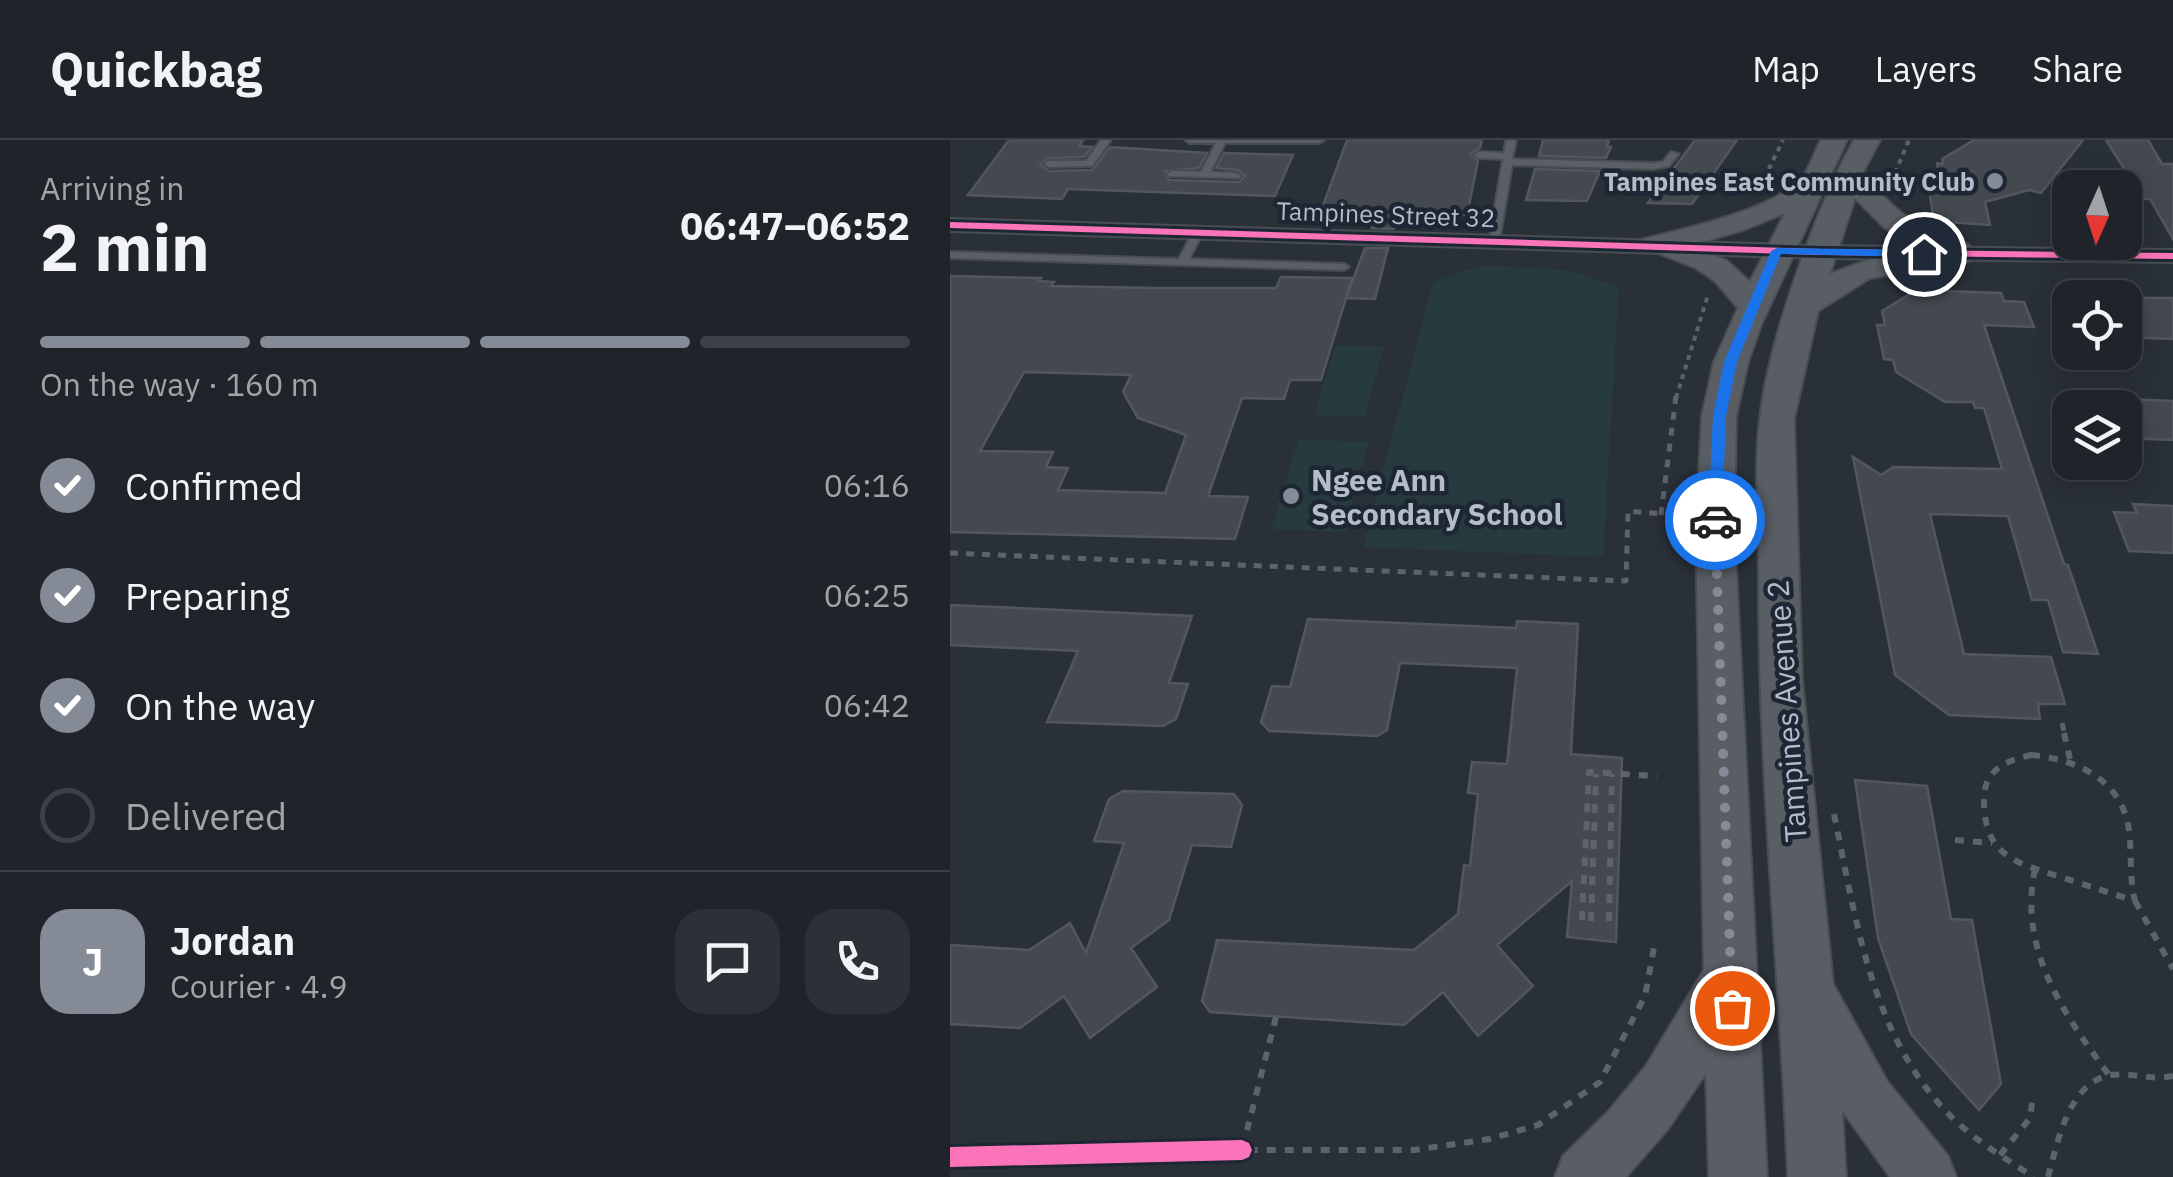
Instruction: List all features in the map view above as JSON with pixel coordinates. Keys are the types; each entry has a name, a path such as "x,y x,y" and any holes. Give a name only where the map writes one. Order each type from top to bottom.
{"main road":[{"name":"Tampines Avenue 2","path":"1738,1177 1716,496 1719,416 1731,362 1753,307 1834,140"},
{"name":"Tampines Avenue 2","path":"1817,1177 1807,992 1780,680 1777,418 1789,352 1850,174 1867,140"},
{"path":"1850,174 1873,204 1902,230 1969,254"},
{"path":"1658,246 1769,212 1812,183"},
{"path":"1658,246 1709,260 1725,271 1753,307"},
{"path":"1804,306 1830,283 1856,270 1898,261 1969,254"},
{"path":"1584,1177 1642,1121 1691,1046 1730,974"},
{"path":"1807,992 1841,1046 1867,1100 1927,1177"}],"street":[{"name":"Tampines Street 32","path":"950,225 2052,256"},
{"path":"2142,257 2173,256"},
{"path":"2135,260 2173,265"}],"lane":[{"path":"1049,164 1089,164 1106,140"},
{"path":"1190,140 1320,140"},
{"path":"1494,242 1510,140"},
{"path":"1204,175 1221,141"},
{"path":"1479,155 1653,166 1666,164 1674,154"},
{"path":"1172,174 1236,176"},
{"path":"1182,264 1197,234"},
{"path":"950,256 1344,267"}],"path":[{"path":"1736,222 1753,201 1783,140"},
{"path":"2142,222 2148,222"},
{"path":"1662,514 1665,448 1676,394 1711,288"},
{"path":"950,553 1626,581 1628,511 1674,516"},
{"path":"2062,722 2070,759"},
{"path":"1992,843 1981,800 1985,782 1994,770 2008,759 2025,756 2070,759 2086,767 2112,790 2122,807 2131,829 2131,885 2136,901 2173,969"},
{"path":"1608,920 1612,772"},
{"path":"1586,921 1596,773 1657,776"},
{"path":"1831,801 1865,960 1902,1055 1941,1111 2034,1177"},
{"path":"1956,840 1992,843 2016,863 2136,901"},
{"path":"2036,869 2027,893 2042,964 2070,1023 2109,1075"},
{"path":"1223,1150 1414,1150 1490,1140 1538,1125 1600,1082 1644,996 1654,947"},
{"path":"1242,1150 1276,1016"},
{"path":"2048,1177 2066,1121 2078,1098 2097,1078 2109,1075 2160,1080 2173,1076"},
{"path":"2000,1155 2030,1118 2033,1096"}],"green space":[{"path":"1481,265 1566,270 1619,286 1603,557 1363,547 1433,282"},
{"path":"1336,345 1384,346 1365,417 1314,415"},
{"path":"1299,439 1368,442 1345,532 1271,529"}],"building":[{"path":"1009,140 1083,140 1079,146 1092,147 1084,157 1047,158 1040,165 1049,171 1092,170 1110,147 1207,153 1199,168 1165,171 1169,180 1239,182 1245,176 1238,170 1216,168 1224,153 1293,155 1275,196 1068,189 1062,199 968,195"},
{"path":"1347,140 1482,140 1480,148 1470,154 1478,161 1467,215 1398,213 1394,229 1372,228 1378,212 1321,211"},
{"path":"1543,140 1609,140 1607,147 1611,147 1606,158 1539,156"},
{"path":"1695,140 1737,140 1692,204 1648,203"},
{"name":"Tampines East Community Club","path":"1974,140 2083,140 2059,170 2052,170 2052,179 2041,193 2029,190 1985,202 1990,225 1934,221 1929,190 1941,191 1937,163 1943,164 1942,159"},
{"path":"2106,140 2148,140 2162,164 2173,164 2173,239 2150,199 2142,197 2142,170 2125,170"},
{"path":"1535,169 1600,171 1587,201 1526,200"},
{"path":"1365,248 1388,248 1375,299 1346,298"},
{"path":"950,276 1041,278 1039,281 1054,282 1051,286 1154,288 1276,288 1281,277 1352,278 1321,380 1290,380 1284,399 1242,398 1208,496 1248,497 1235,539 950,532","holes":["1024,372 1131,375 1123,392 1138,418 1186,435 1165,493 1058,490 1068,468 1046,467 1053,452 980,451"]},
{"path":"1916,290 2001,293 2004,301 2024,302 2034,327 1984,325 2098,654 2063,652 2048,600 2032,600 2008,516 1930,514 1964,654 2051,657 2065,704 2038,704 2040,719 1949,715 1895,675 1853,457 1881,475 1893,467 2002,469 1984,408 1975,408 1973,402 1945,402 1896,372 1893,360 1884,359 1877,325 1885,325 1882,311"},
{"path":"2142,298 2173,298 2173,339 2142,338"},
{"path":"2142,400 2173,401 2173,440 2142,439"},
{"path":"2133,504 2173,506 2173,553 2129,551 2114,512 2137,513"},
{"path":"950,605 1192,616 1169,683 1188,684 1176,719 1163,726 1047,722 1078,651 950,645"},
{"path":"1308,619 1516,628 1517,621 1578,624 1571,754 1622,758 1616,942 1567,937 1572,881 1497,945 1533,986 1478,1036 1443,992 1404,1025 1210,1012 1202,1001 1217,940 1414,950 1458,914 1464,865 1470,866 1478,794 1468,793 1472,762 1507,764 1517,668 1400,663 1387,730 1377,736 1269,731 1261,722 1272,686 1290,687"},
{"path":"1855,780 1927,786 1951,919 1972,920 2001,1084 1979,1110 1911,1034 1878,938"},
{"path":"1123,791 1234,794 1242,805 1231,847 1192,845 1169,920 1131,948 1157,987 1090,1038 1064,996 1020,1028 950,1024 950,945 1029,950 1070,923 1086,953 1124,843 1094,841 1109,799"}],"cycle path":[{"path":"950,225 1822,252 2173,256"},
{"path":"950,1157 1242,1150"}],"way so far":[{"path":"1715,520 1732,1008"}],"place":[{"name":"Tampines East Community Club","path":"1995,181"},
{"name":"Ngee Ann Secondary School","path":"1291,496"}],"route":[{"path":"1715,520 1719,416 1731,362 1777,251 1924,254"}]}
